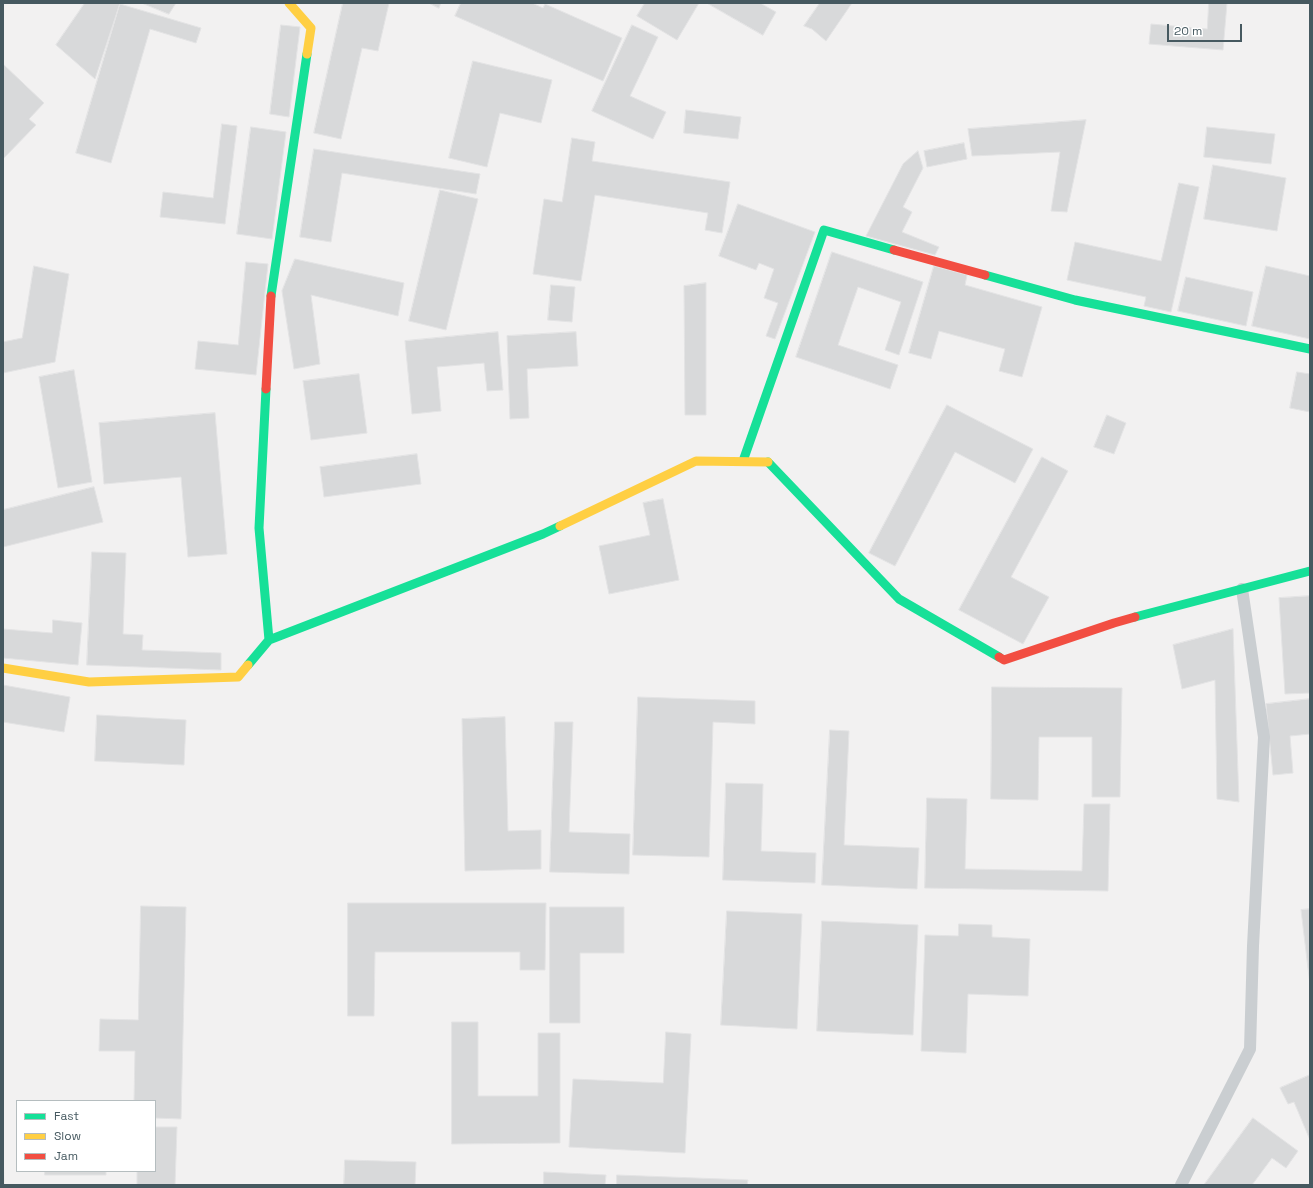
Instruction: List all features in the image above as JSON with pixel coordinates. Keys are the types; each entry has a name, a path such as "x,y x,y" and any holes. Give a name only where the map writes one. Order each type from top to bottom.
{"street":[{"path":"269,640 259,528 271,297 311,28 289,3"},
{"path":"743,461 824,230 1075,300 1310,350"},
{"path":"3,668 89,682 238,678 269,640 543,534 696,461 767,460 899,599 1004,660 1114,623 1310,571"}],"lane":[{"path":"1181,1185 1250,1049 1253,946 1264,737 1242,590"}],"building":[{"path":"85,3 120,3 95,79 56,45"},
{"path":"142,3 176,3 169,14"},
{"path":"343,3 389,3 378,51 362,48 341,139 314,133"},
{"path":"429,3 441,3 439,8"},
{"path":"461,3 532,3 543,8 545,4 622,38 603,81 455,16"},
{"path":"645,3 699,3 677,40 637,16"},
{"path":"707,3 760,3 776,12 763,35"},
{"path":"820,3 852,3 826,41 812,29 804,26"},
{"path":"1209,3 1227,3 1223,50 1149,44 1151,24 1207,29"},
{"path":"120,4 201,28 196,43 150,29 111,163 76,153"},
{"path":"281,25 300,27 289,117 270,114"},
{"path":"632,25 658,37 630,96 666,112 653,139 592,111"},
{"path":"473,61 552,80 541,123 500,113 487,167 449,158"},
{"path":"3,64 44,103 29,119 36,125 3,159"},
{"path":"686,110 741,117 738,139 684,133"},
{"path":"1086,120 1067,212 1051,211 1060,152 972,156 968,129"},
{"path":"222,124 237,126 225,224 160,217 163,192 213,198"},
{"path":"251,127 286,132 272,239 237,234"},
{"path":"1207,127 1275,134 1271,164 1204,157"},
{"path":"572,138 595,142 592,161 730,182 722,233 705,230 708,213 595,195 581,281 533,274 544,199 562,202"},
{"path":"964,143 967,159 927,167 924,151"},
{"path":"314,149 480,174 476,194 342,173 331,242 300,237"},
{"path":"918,151 923,168 903,207 912,212 902,232 939,247 935,255 866,236 903,164"},
{"path":"1213,165 1286,178 1277,231 1204,219"},
{"path":"1179,183 1199,187 1171,312 1144,306 1146,297 1067,280 1075,242 1161,261"},
{"path":"440,190 478,199 446,330 409,321"},
{"path":"738,204 815,232 775,339 766,336 778,303 764,298 774,269 759,263 756,270 719,256"},
{"path":"832,252 923,282 899,355 885,350 901,302 858,287 838,345 898,365 890,389 796,357"},
{"path":"295,259 404,283 398,316 311,295 320,364 294,369 282,291"},
{"path":"246,262 268,264 256,375 195,369 198,341 238,345"},
{"path":"34,266 69,274 55,362 3,373 3,342 22,338"},
{"path":"934,266 967,275 965,285 1042,307 1022,377 999,371 1005,349 939,331 931,359 909,353"},
{"path":"1266,266 1310,276 1310,339 1252,326"},
{"path":"1186,277 1253,292 1246,326 1178,311"},
{"path":"706,283 706,415 685,415 684,286"},
{"path":"551,285 575,287 572,322 548,320"},
{"path":"498,332 503,390 487,391 484,363 437,367 441,411 412,414 405,341"},
{"path":"576,332 578,366 527,369 529,418 510,419 507,336"},
{"path":"74,370 92,482 58,488 39,377"},
{"path":"1297,372 1310,374 1310,412 1290,408"},
{"path":"359,374 367,433 311,440 303,381"},
{"path":"947,405 1033,449 1015,483 955,452 895,566 869,553"},
{"path":"215,413 227,554 188,557 181,477 104,484 99,423"},
{"path":"1107,415 1126,423 1114,454 1094,447"},
{"path":"417,454 421,484 324,497 320,467"},
{"path":"1042,457 1068,471 1011,577 1049,597 1023,644 959,610"},
{"path":"94,487 103,522 3,547 3,510"},
{"path":"663,499 679,580 609,594 599,546 650,535 643,503"},
{"path":"92,552 126,553 123,634 143,635 142,650 221,653 221,670 87,665"},
{"path":"1310,596 1310,693 1285,694 1279,598"},
{"path":"53,620 82,623 78,665 3,658 3,629 52,633"},
{"path":"1233,629 1239,802 1217,799 1215,680 1182,689 1173,645"},
{"path":"3,685 70,697 64,732 3,722"},
{"path":"992,687 1122,688 1120,797 1092,797 1092,737 1039,737 1038,800 991,799"},
{"path":"638,697 755,701 755,724 713,722 709,857 633,855"},
{"path":"1310,699 1310,734 1290,736 1293,773 1273,775 1266,704"},
{"path":"97,715 186,720 184,765 95,761"},
{"path":"505,717 508,831 541,830 541,869 465,871 462,719"},
{"path":"555,722 573,722 569,832 630,834 629,874 550,872"},
{"path":"830,730 849,731 844,845 919,848 917,889 822,885"},
{"path":"726,783 763,784 761,851 816,853 815,883 723,880"},
{"path":"927,798 967,799 965,869 1082,871 1084,804 1110,804 1108,891 925,888"},
{"path":"348,903 546,903 545,970 520,970 520,952 375,952 374,1016 348,1016"},
{"path":"141,906 186,907 181,1119 156,1118 156,1100 134,1100 135,1051 99,1051 100,1019 138,1020"},
{"path":"550,907 624,907 624,953 580,953 580,1023 550,1023"},
{"path":"1310,909 1310,985 1301,910"},
{"path":"727,911 802,914 797,1029 721,1025"},
{"path":"822,921 918,925 913,1035 817,1031"},
{"path":"959,924 992,925 992,937 1030,939 1028,996 968,994 966,1053 921,1051 925,935 958,936"},
{"path":"452,1022 478,1022 478,1096 538,1096 538,1033 560,1033 560,1143 452,1144"},
{"path":"666,1032 691,1034 685,1153 569,1147 573,1079 663,1083"},
{"path":"1310,1075 1310,1140 1294,1102 1288,1104 1280,1088"},
{"path":"1253,1118 1298,1151 1286,1168 1272,1158 1252,1185 1204,1185"},
{"path":"156,1127 177,1127 175,1185 137,1185 137,1172 156,1172"},
{"path":"3,1145 4,1185 3,1185"},
{"path":"345,1160 416,1162 415,1185 344,1185"},
{"path":"45,1172 106,1172 106,1175 45,1175"},
{"path":"544,1172 606,1175 605,1185 544,1185"},
{"path":"617,1175 748,1180 747,1185 617,1185"}],"traffic: fast":[{"path":"271,296 307,54"},
{"path":"743,461 824,230 894,250"},
{"path":"985,275 1075,300 1310,349"},
{"path":"248,665 269,640 259,528 266,389"},
{"path":"768,462 899,599 999,657"},
{"path":"269,640 543,534 560,526"},
{"path":"1135,617 1310,571"}],"traffic: slow":[{"path":"289,3 311,28 307,54"},
{"path":"560,526 696,461 768,462"},
{"path":"3,668 89,682 238,677 248,665"}],"traffic: jam":[{"path":"894,250 985,275"},
{"path":"266,389 271,296"},
{"path":"999,657 1004,660 1135,617"}]}
